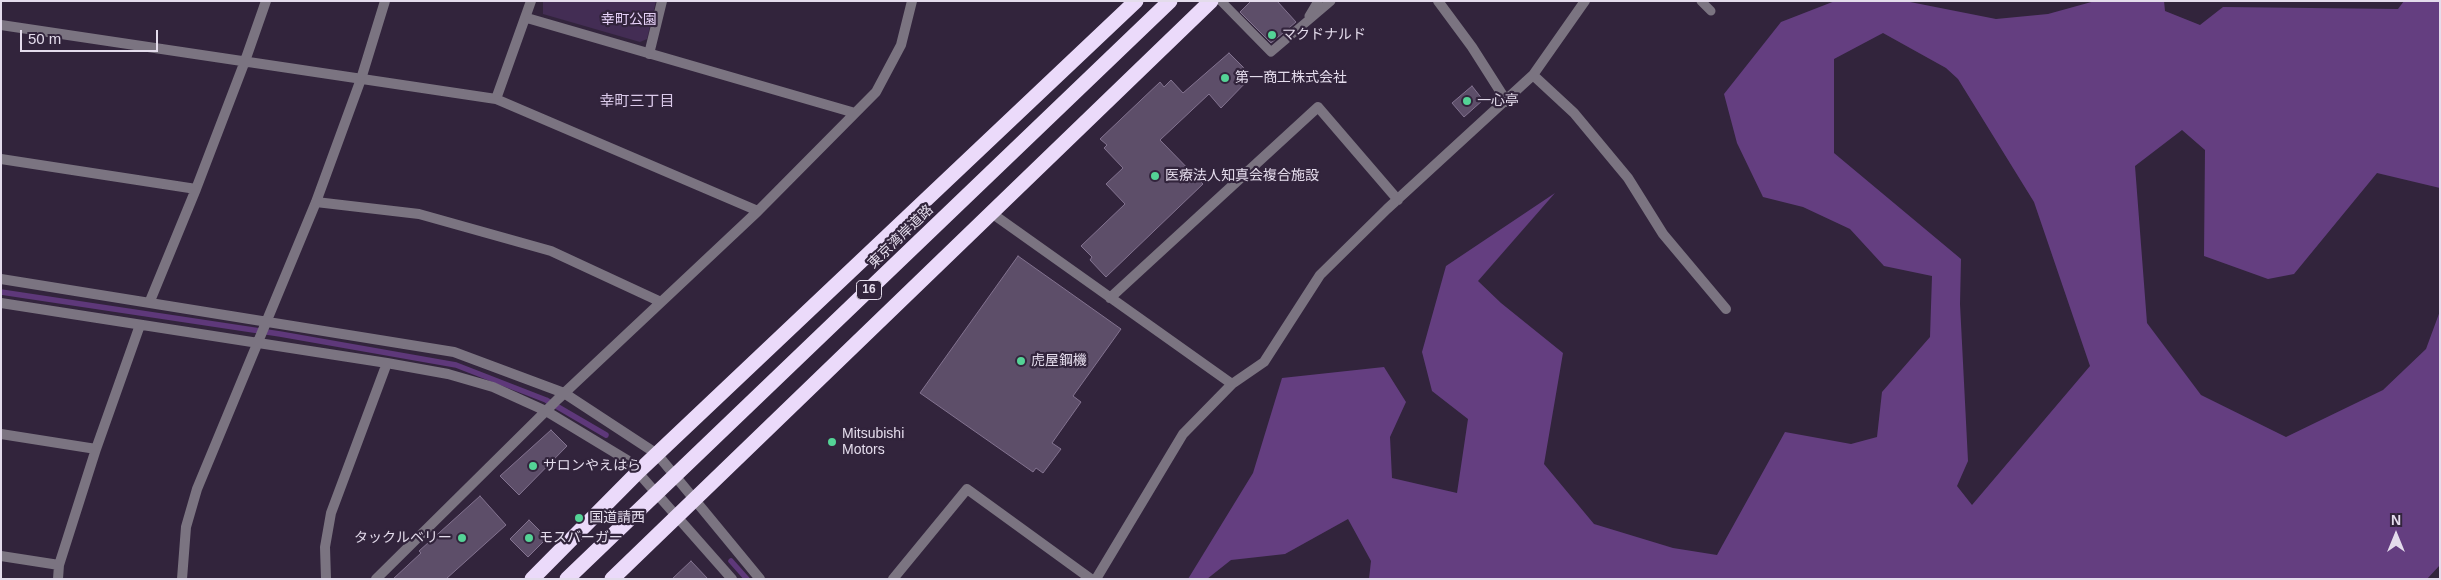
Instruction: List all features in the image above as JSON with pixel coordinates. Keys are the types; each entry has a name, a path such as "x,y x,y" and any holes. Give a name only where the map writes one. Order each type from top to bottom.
{"highway":[{"name":"16","path":"657,454 670,434 1127,1"},
{"name":"16","path":"532,579 638,472 1136,1"},
{"name":"東京湾岸道路","path":"567,579 1170,1"},
{"name":"16","path":"612,579 692,499 1211,1"}],"street":[{"path":"150,301 196,189 266,1"},
{"path":"182,579 186,527 197,490 316,202 361,79 385,1"},
{"path":"496,99 531,1"},
{"path":"649,54 662,1"},
{"path":"376,579 561,396 758,211 876,92 890,69 901,45 912,1"},
{"path":"1438,1 1472,47 1507,102"},
{"path":"1096,579 1183,434 1232,384 1264,362 1320,275 1398,200 1507,102 1533,76 1585,1"},
{"path":"526,18 855,113"},
{"path":"1,24 496,99 758,211"},
{"path":"1533,76 1574,113 1628,178 1663,234 1726,310"},
{"path":"1110,298 1318,108 1398,200"},
{"path":"1,159 196,189"},
{"path":"316,202 419,214 550,251 661,302"},
{"path":"990,212 1232,384"},
{"path":"1,279 150,301 267,323 454,352 561,396 657,454 692,499 760,579"},
{"path":"1,303 140,325 260,340 448,374 493,387 548,409 627,460 732,579"},
{"path":"58,579 60,565 96,449 140,325"},
{"path":"326,579 325,547 331,513 387,362"},
{"path":"1,434 96,449"},
{"path":"893,579 967,489 1091,579"},
{"path":"1,556 60,565"}],"lane":[{"path":"1221,1 1271,52 1305,21 1331,1"},
{"path":"1305,21 1318,1"},
{"path":"1700,1 1711,11"}],"green space":[{"name":"幸町公園","path":"543,1 656,1 647,39 640,42 543,14"}],"shaded area":[{"path":"1835,1 1905,1 1996,19 2048,14 2095,1 2164,1 2165,11 2200,25 2223,7 2398,9 2404,1 2440,1 2440,188 2377,173 2294,274 2268,279 2204,256 2205,150 2182,130 2135,166 2147,323 2201,395 2286,437 2383,390 2426,349 2440,311 2440,565 2427,579 1369,579 1371,561 1348,519 1285,554 1231,560 1207,579 1188,579 1253,473 1282,378 1384,367 1406,402 1390,437 1392,478 1457,493 1468,419 1432,391 1422,352 1446,266 1555,193 1478,281 1501,303 1563,353 1544,464 1594,524 1673,548 1717,555 1785,432 1851,444 1877,437 1882,392 1930,337 1932,276 1884,266 1850,229 1803,207 1763,197 1737,143 1724,94 1781,22","holes":["1883,33 1946,68 1958,79 2034,202 2090,366 1972,505 1957,486 1968,461 1960,304 1961,259 1834,153 1834,59"]}],"building":[{"name":"マクドナルド","path":"1251,1 1277,1 1296,22 1271,43 1240,12"},
{"name":"医療法人知真会複合施設","path":"1229,53 1252,76 1221,108 1209,94 1160,140 1203,184 1106,277 1090,260 1092,257 1081,246 1125,204 1106,184 1123,168 1104,148 1107,145 1100,139 1160,82 1164,87 1171,80 1183,93"},
{"name":"一心亭","path":"1472,86 1483,100 1464,117 1452,103"},
{"name":"虎屋鋼機","path":"1018,256 1121,329 1073,396 1081,402 1052,443 1061,449 1043,473 1036,468 1033,472 920,393"},
{"path":"551,430 567,446 519,495 500,476"},
{"name":"タックルベリー","path":"480,496 506,525 446,579 393,579 421,553 419,551"},
{"name":"モスバーガー","path":"529,520 547,538 528,557 510,539"},
{"path":"691,561 708,579 672,579"}],"waterway":[{"path":"1,292 280,334 456,365 546,400 606,435"},
{"path":"731,561 747,579"}],"place":[{"name":"マクドナルド","path":"1272,35"},
{"name":"第一商工株式会社","path":"1225,78"},
{"name":"一心亭","path":"1467,101"},
{"name":"医療法人知真会複合施設","path":"1155,176"},
{"name":"虎屋鋼機","path":"1021,361"},
{"name":"Mitsubishi Motors","path":"832,442"},
{"name":"サロンやえはら","path":"533,466"},
{"name":"国道請西","path":"579,518"},
{"name":"タックルベリー","path":"462,538"},
{"name":"モスバーガー","path":"529,538"}],"district":[{"name":"幸町三丁目","path":"637,102"}]}
